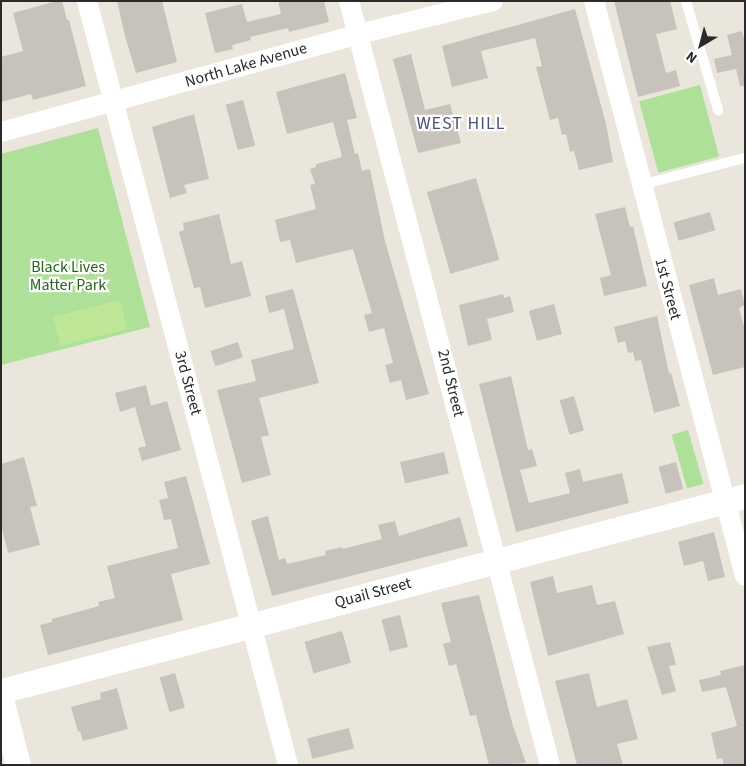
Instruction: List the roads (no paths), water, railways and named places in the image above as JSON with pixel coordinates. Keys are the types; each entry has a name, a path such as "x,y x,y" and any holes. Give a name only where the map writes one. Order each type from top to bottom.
{"street":[{"name":"3rd Street","path":"87,1 288,765"},
{"name":"2nd Street","path":"349,1 550,765"},
{"name":"North Lake Avenue","path":"1,132 359,34 492,1"},
{"name":"1st Street","path":"594,1 641,185 735,499 745,576"},
{"name":"Quail Street","path":"1,691 735,499"},
{"path":"1,699 18,765"}],"lane":[{"path":"686,1 718,110"},
{"path":"641,185 745,158"}],"district":[{"name":"WEST HILL","path":"461,124"}],"park label":[{"name":"Black Lives Matter Park","path":"68,276"}]}
